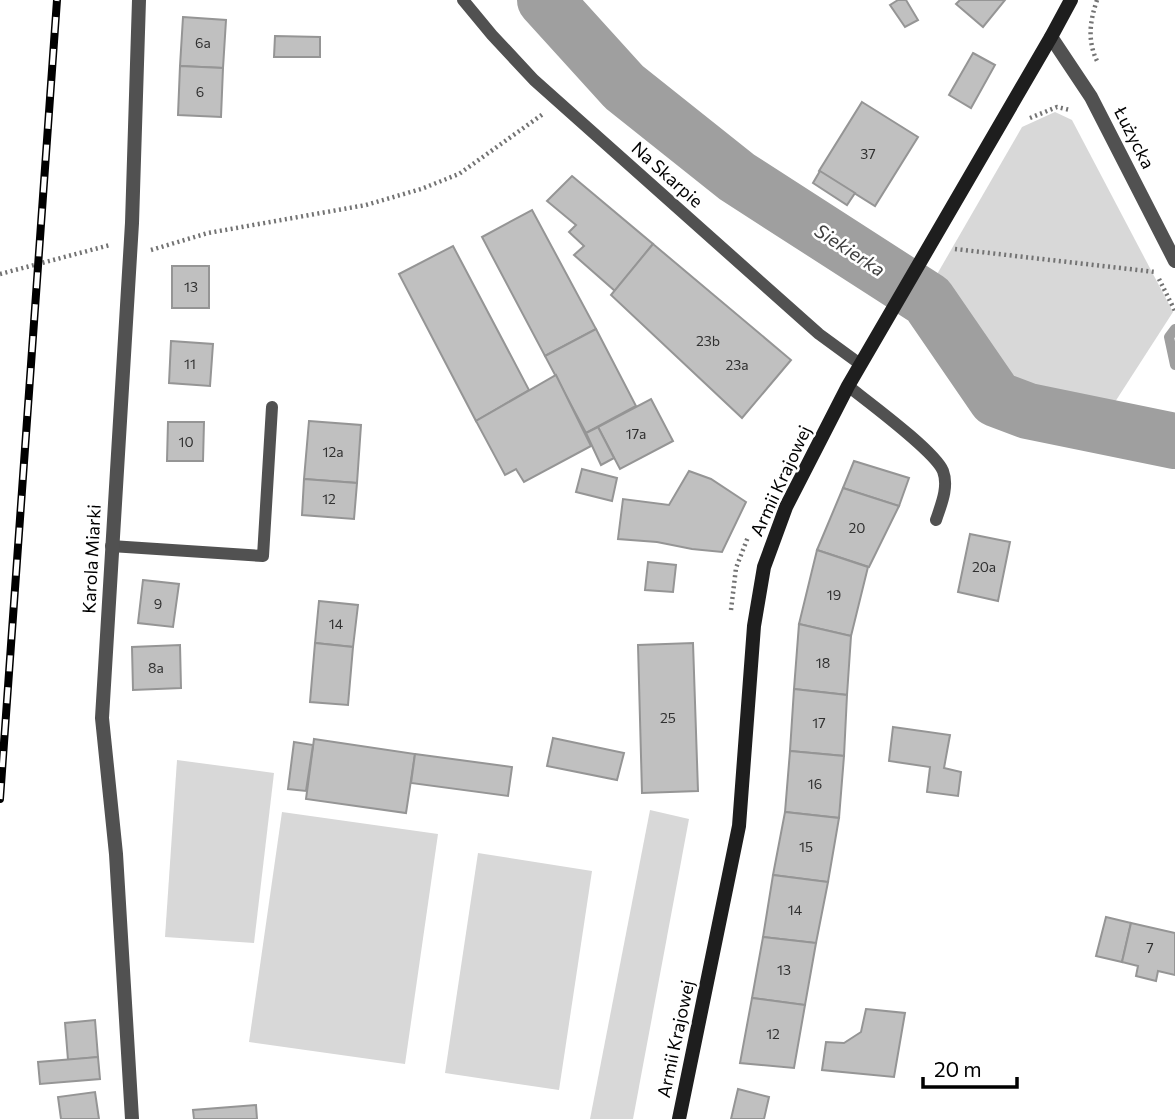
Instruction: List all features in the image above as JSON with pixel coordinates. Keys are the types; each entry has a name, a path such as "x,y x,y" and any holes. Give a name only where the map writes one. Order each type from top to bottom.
{"main road":[{"name":"Armii Krajowej","path":"679,1119 739,826 754,626 764,567 786,507 848,386 1071,0"}],"street":[{"name":"Karola Miarki","path":"132,1119 116,854 102,718 131,239 139,0"},
{"name":"Łużycka","path":"1052,37 1091,97 1175,261"}],"lane":[{"name":"Na Skarpie","path":"463,0 492,35 558,101 819,334 860,364"},
{"path":"848,386 903,430 943,471 943,496 936,520"},
{"path":"111,546 263,556 272,407"}],"path":[{"path":"1097,0 1090,29 1091,44 1100,66"},
{"path":"130,257 208,233 366,205 421,189 459,174 531,125 558,101"},
{"path":"1021,122 1057,107 1069,109 1074,114"},
{"path":"0,274 131,239"},
{"path":"947,248 1156,272"},
{"path":"1150,262 1175,311"},
{"path":"731,622 736,568 750,532"}],"shaded area":[{"path":"1055,112 1072,120 1173,312 1115,402 1015,381 936,276 1022,127"},
{"path":"177,760 274,773 254,943 165,937"},
{"path":"650,810 689,819 633,1119 590,1119"},
{"path":"282,812 438,834 405,1064 249,1042"},
{"path":"478,853 592,871 559,1090 445,1073"}],"building":[{"path":"898,0 906,0 918,20 905,27 890,5"},
{"path":"960,0 1005,0 983,27 956,4"},
{"path":"183,17 226,20 223,68 180,66"},
{"path":"275,36 320,37 320,57 274,57"},
{"path":"973,53 995,65 971,108 949,95"},
{"path":"180,66 223,68 221,117 178,115"},
{"path":"862,102 918,137 875,206 819,171"},
{"path":"820,171 855,193 847,205 813,183"},
{"path":"572,176 653,244 615,291 574,255 584,246 569,232 576,225 547,201"},
{"path":"532,210 596,329 545,356 482,237"},
{"path":"653,244 791,360 742,418 611,295"},
{"path":"453,246 529,390 476,421 399,274"},
{"path":"172,266 209,266 209,308 172,308"},
{"path":"596,329 636,406 586,433 545,356"},
{"path":"171,341 213,344 210,386 169,383"},
{"path":"556,375 591,446 524,482 516,469 505,475 476,421"},
{"path":"651,399 673,441 620,469 598,427"},
{"path":"309,421 361,425 357,483 304,479"},
{"path":"168,422 204,422 203,461 167,461"},
{"path":"598,427 614,458 601,465 586,433"},
{"path":"854,461 909,478 899,506 843,488"},
{"path":"582,469 617,478 612,501 576,492"},
{"path":"689,471 711,479 746,502 722,552 618,539 623,499 669,505"},
{"path":"304,479 357,483 354,519 302,515"},
{"path":"843,488 899,506 869,567 817,550"},
{"path":"970,534 1010,542 998,601 958,592"},
{"path":"817,550 868,567 851,636 799,624"},
{"path":"648,562 676,565 673,592 645,590"},
{"path":"143,580 179,584 173,627 138,623"},
{"path":"319,601 358,605 353,647 315,643"},
{"path":"799,624 851,636 847,695 794,689"},
{"path":"315,643 353,647 348,705 310,702"},
{"path":"693,643 698,791 642,793 638,645"},
{"path":"180,645 181,688 133,690 132,647"},
{"path":"794,689 847,695 844,756 790,751"},
{"path":"893,727 950,735 944,768 961,772 958,796 927,792 930,767 889,761"},
{"path":"553,738 624,753 617,780 547,766"},
{"path":"314,739 415,754 406,813 306,799"},
{"path":"294,742 313,745 306,791 288,789"},
{"path":"790,751 844,756 839,818 785,812"},
{"path":"415,754 512,767 508,796 411,783"},
{"path":"785,812 839,818 828,882 773,875"},
{"path":"773,875 828,882 816,943 763,937"},
{"path":"1106,917 1131,923 1122,962 1096,956"},
{"path":"1131,923 1175,933 1175,975 1158,971 1156,981 1136,976 1138,966 1122,962"},
{"path":"763,937 816,943 805,1005 752,998"},
{"path":"752,998 805,1005 794,1068 740,1063"},
{"path":"866,1009 905,1013 894,1077 822,1070 826,1042 844,1043 861,1032"},
{"path":"95,1020 98,1057 68,1060 65,1023"},
{"path":"98,1057 100,1079 40,1084 38,1062"},
{"path":"738,1089 769,1097 764,1119 731,1119"},
{"path":"95,1092 99,1119 61,1119 58,1097"},
{"path":"256,1105 257,1119 194,1119 193,1110"}],"waterway":[{"name":"Siekierka","path":"545,0 624,87 737,177 928,300 996,399 1028,411 1175,441"},
{"path":"1175,329 1169,337 1175,365"}],"railway":[{"path":"0,799 57,0"}]}
